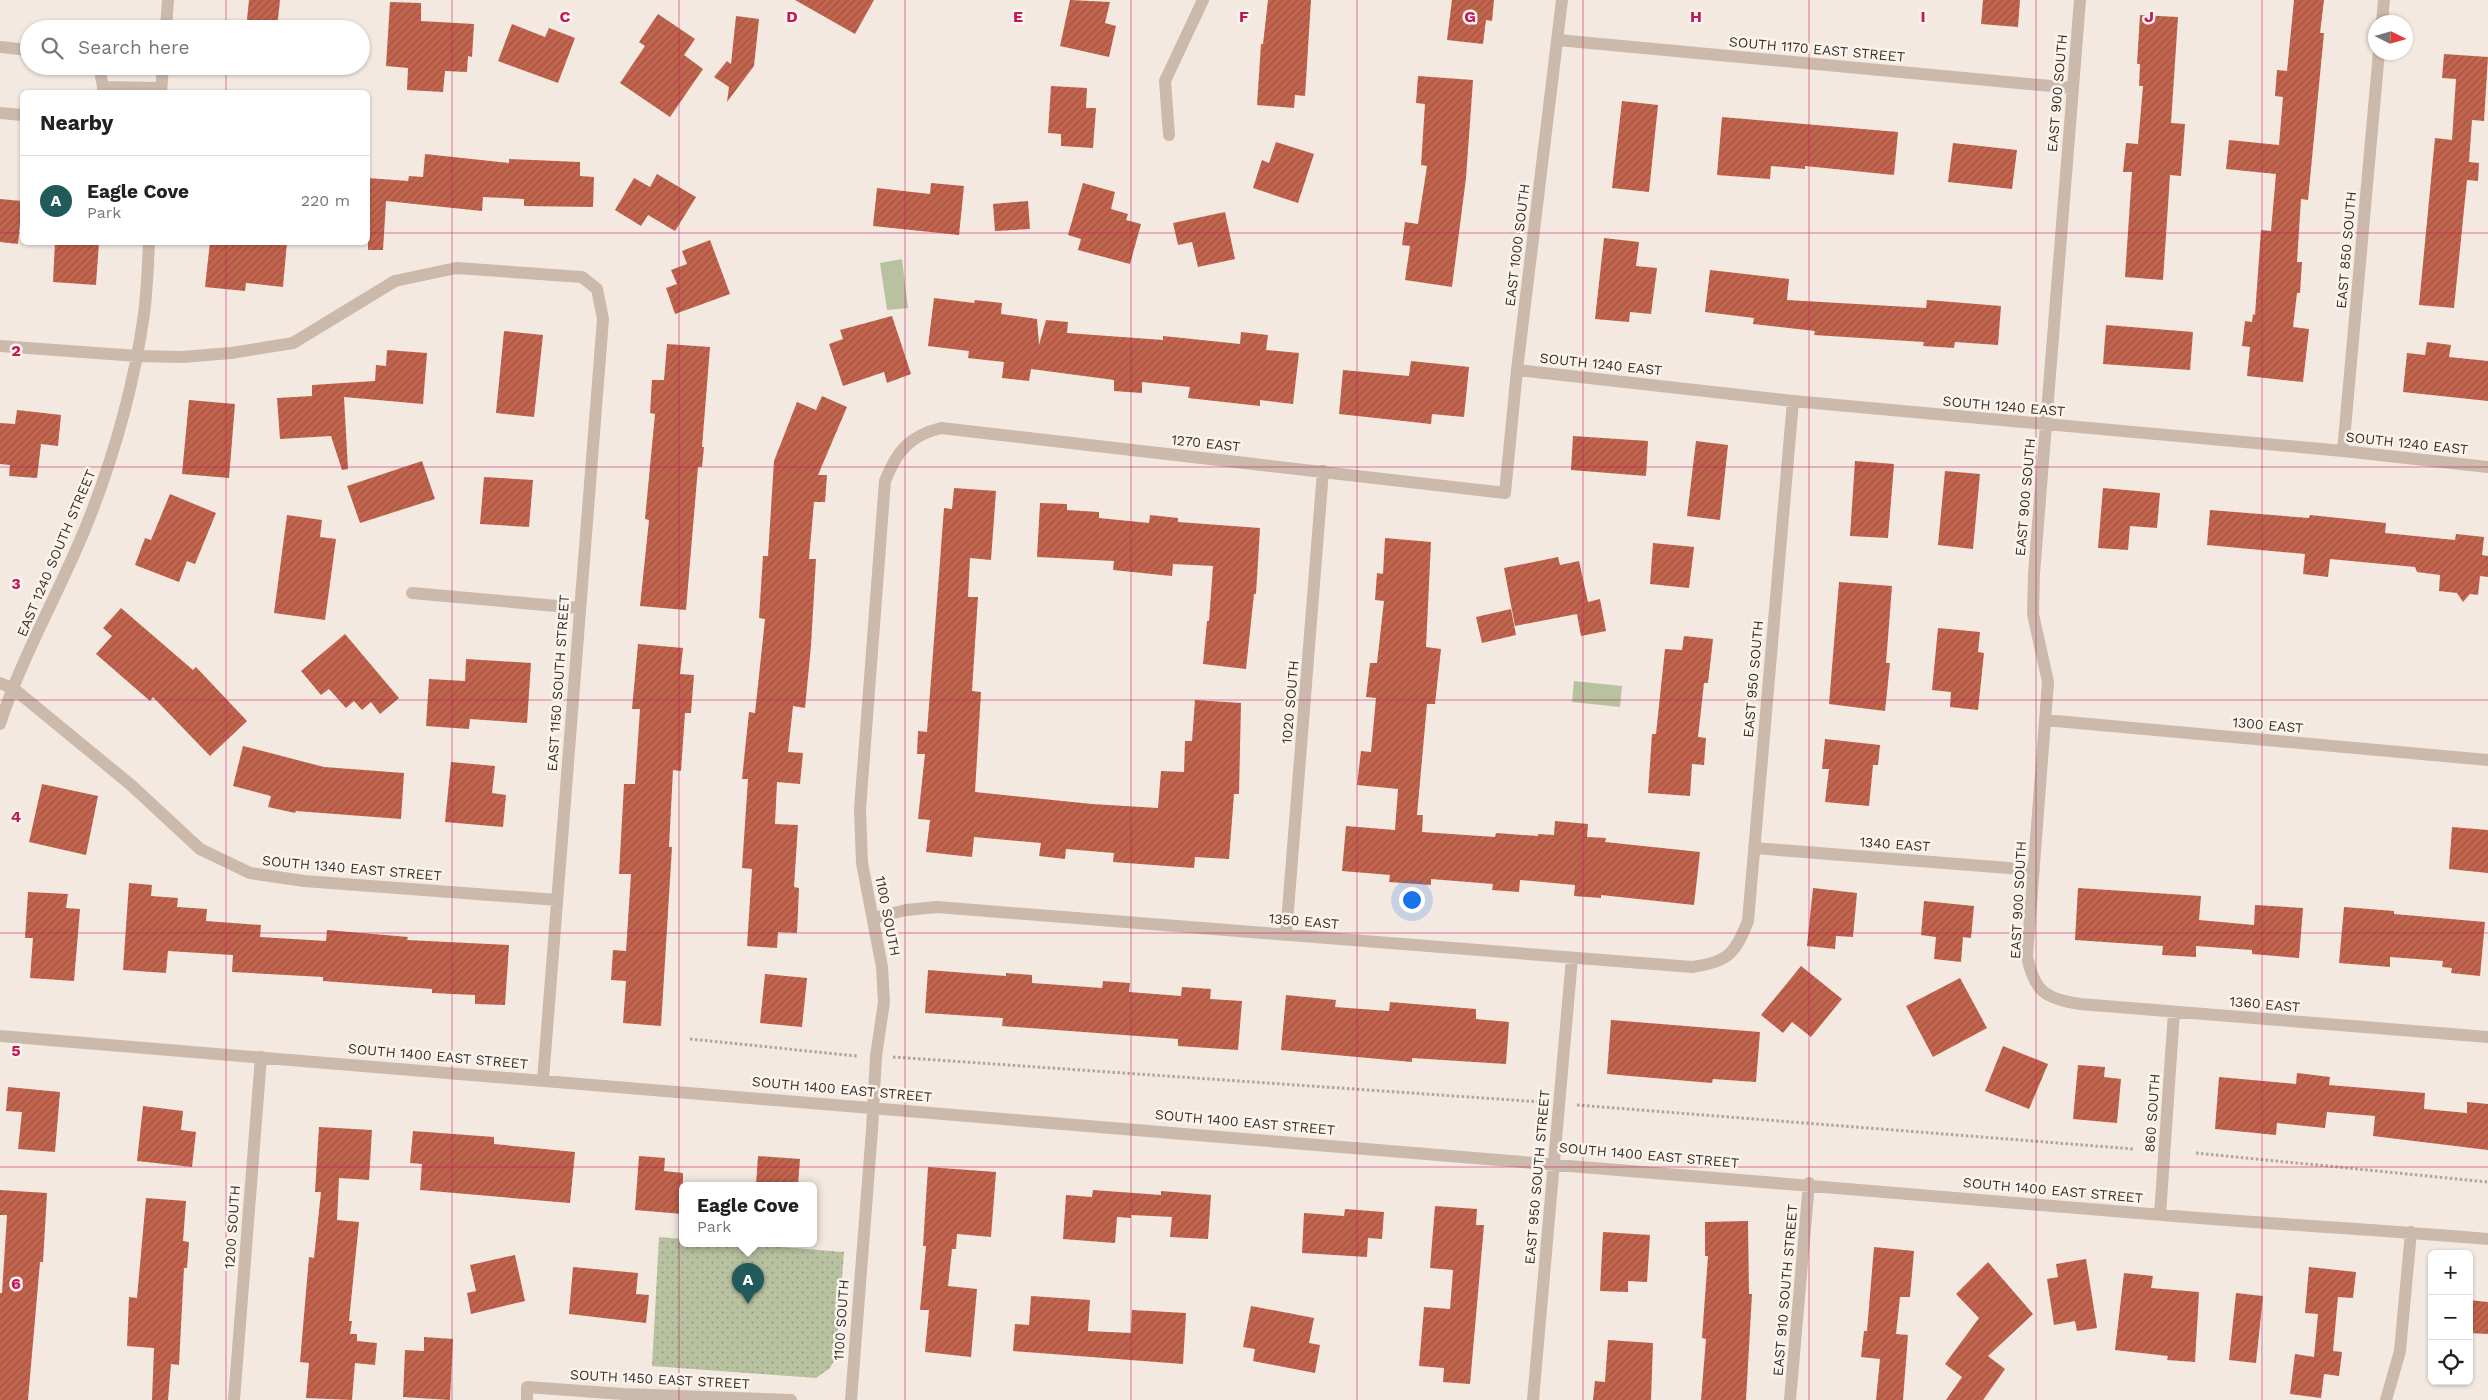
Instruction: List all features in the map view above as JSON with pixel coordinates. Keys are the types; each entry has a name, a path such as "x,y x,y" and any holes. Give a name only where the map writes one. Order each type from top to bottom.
{"street":[{"path":"167,20 168,0"},
{"path":"1169,135 1165,81 1203,0"},
{"name":"EAST 1000 SOUTH","path":"1505,493 1517,370 1562,0"},
{"name":"EAST 900 SOUTH","path":"2041,992 2031,974 2027,956 2048,682 2033,606 2034,574 2080,0"},
{"path":"2383,15 2384,0"},
{"name":"SOUTH 1170 EAST STREET","path":"1558,40 2072,88"},
{"path":"0,48 20,49"},
{"name":"EAST 850 SOUTH","path":"2343,451 2378,60"},
{"path":"100,75 103,90 161,90 162,75"},
{"path":"0,113 20,115"},
{"name":"EAST 1240 SOUTH STREET","path":"0,724 89,520 128,403 144,313 150,245"},
{"name":"EAST 1150 SOUTH STREET","path":"137,356 182,357 293,343 395,281 456,268 582,276 597,289 603,318 579,608 544,1080"},
{"path":"0,346 137,356"},
{"name":"SOUTH 1240 EAST","path":"1517,370 1793,401 2343,451 2488,467"},
{"name":"EAST 950 SOUTH","path":"1730,954 1741,940 1748,921 1793,401"},
{"name":"1270 EAST","path":"908,443 923,432 941,428 1505,493"},
{"name":"1100 SOUTH","path":"851,1400 874,1106 876,1056 884,1002 882,967 862,863 860,809 885,481 893,461 908,443"},
{"name":"1020 SOUTH","path":"1286,935 1323,471"},
{"path":"412,593 579,608"},
{"name":"SOUTH 1340 EAST STREET","path":"0,683 14,689 131,785 200,849 250,873 304,881 557,900"},
{"name":"1300 EAST","path":"2045,720 2488,760"},
{"name":"1340 EAST","path":"1754,848 2034,870"},
{"name":"1350 EAST","path":"874,918 906,910 936,907 1692,967 1716,964 1730,954"},
{"name":"EAST 950 SOUTH STREET","path":"1533,1400 1572,958"},
{"name":"1360 EAST","path":"2041,992 2061,1002 2080,1004 2488,1037"},
{"name":"860 SOUTH","path":"2160,1215 2174,1012"},
{"name":"SOUTH 1400 EAST STREET","path":"0,1036 1809,1183 2160,1215 2488,1239"},
{"name":"1200 SOUTH","path":"234,1400 261,1057"},
{"name":"EAST 910 SOUTH STREET","path":"1790,1400 1809,1183"},
{"path":"2386,1400 2400,1351 2411,1232"},
{"name":"SOUTH 1450 EAST STREET","path":"526,1400 528,1387 623,1394 791,1400"}],"path":[{"path":"690,1039 844,1055"},
{"path":"912,1058 1522,1101"},
{"path":"1587,1105 2134,1149"},
{"path":"2196,1153 2488,1182"}],"green space":[{"path":"902,259 908,308 887,310 880,263"},
{"path":"1574,681 1622,686 1620,707 1572,702"},
{"path":"659,1237 679,1239 679,1247 782,1247 844,1252 836,1357 830,1368 816,1378 652,1366"}],"building":[{"path":"249,0 280,0 278,20 247,20"},
{"path":"795,0 874,0 855,34"},
{"path":"1070,0 1110,2 1105,23 1116,26 1109,57 1060,46"},
{"path":"1268,0 1311,0 1305,96 1295,95 1294,108 1257,105 1261,44 1263,44"},
{"path":"1452,0 1494,0 1492,21 1486,20 1483,44 1447,40"},
{"path":"1983,0 2020,0 2018,27 1981,24"},
{"path":"2294,0 2324,0 2320,33 2324,33 2308,200 2301,199 2297,262 2302,262 2300,293 2297,293 2293,327 2309,329 2303,382 2247,376 2250,347 2242,346 2245,321 2252,322 2253,314 2255,315 2261,230 2271,231 2276,174 2226,169 2229,140 2279,145 2283,97 2275,96 2277,70 2287,71"},
{"path":"390,2 421,3 421,21 474,24 472,57 468,56 467,72 445,71 443,92 407,90 408,68 386,66"},
{"path":"658,14 695,39 684,55 703,69 670,117 620,83 645,46 639,42"},
{"path":"2140,15 2178,17 2171,123 2185,124 2181,176 2170,175 2163,280 2125,277 2132,172 2123,172 2126,143 2138,144 2143,86 2139,86 2140,64 2137,64"},
{"path":"736,16 759,19 754,66 727,102 729,87 714,77 727,61 731,64"},
{"path":"512,24 545,37 549,28 575,38 558,83 498,61"},
{"path":"2444,54 2488,57 2484,121 2472,120 2469,162 2479,163 2478,181 2467,180 2454,308 2419,305 2435,138 2452,140 2456,79 2442,78"},
{"path":"1418,76 1473,80 1466,178 1452,287 1405,280 1410,246 1402,245 1405,222 1418,224 1427,166 1421,165 1425,104 1416,103"},
{"path":"1051,86 1087,88 1086,108 1096,108 1093,148 1061,146 1061,134 1048,133"},
{"path":"1622,101 1658,105 1649,192 1612,188"},
{"path":"1722,117 1898,132 1894,175 1805,166 1805,169 1771,166 1770,179 1717,175"},
{"path":"1276,142 1314,154 1298,203 1253,188 1262,160 1269,163"},
{"path":"1953,143 2017,150 2012,189 1948,182"},
{"path":"425,154 509,163 509,159 580,162 580,176 594,177 593,207 524,206 524,199 483,197 482,211 386,201 383,250 368,250 368,245 370,245 370,178 408,181 409,176 423,177"},
{"path":"657,174 696,197 675,231 648,215 641,226 615,210 634,178 650,187"},
{"path":"931,183 964,186 959,235 873,226 877,188 930,194"},
{"path":"1083,183 1115,192 1111,209 1128,214 1126,220 1141,224 1130,264 1078,250 1081,239 1068,235"},
{"path":"0,199 20,201 18,244 0,242"},
{"path":"1028,201 1030,229 995,231 993,204"},
{"path":"1225,212 1235,259 1198,267 1192,242 1178,245 1173,223"},
{"path":"1604,238 1639,242 1636,266 1657,268 1651,314 1630,312 1629,322 1595,319"},
{"path":"710,240 730,294 675,314 666,288 677,284 671,270 687,264 682,251"},
{"path":"55,245 99,245 96,285 53,282"},
{"path":"210,245 287,245 283,287 246,283 245,291 205,287"},
{"path":"1710,270 1789,279 1787,300 1926,308 1927,300 2001,306 1998,345 1955,342 1954,348 1923,346 1924,342 1814,335 1815,331 1753,324 1754,318 1705,312"},
{"path":"934,298 974,303 975,300 1002,303 1001,314 1037,319 1039,345 1046,320 1068,322 1067,333 1163,340 1163,336 1240,344 1241,332 1268,335 1266,350 1299,353 1293,404 1260,400 1260,406 1188,398 1190,387 1142,382 1142,393 1114,391 1114,380 1031,369 1029,381 1002,378 1004,362 968,358 969,351 928,346"},
{"path":"892,316 911,374 887,383 884,372 843,386 829,344 843,339 840,330"},
{"path":"2106,325 2193,332 2190,370 2103,364"},
{"path":"504,331 543,335 534,417 496,413"},
{"path":"2427,342 2451,345 2449,357 2488,361 2488,401 2403,392 2407,353 2425,355"},
{"path":"667,344 710,347 702,447 704,447 702,467 698,467 686,610 640,606 649,520 645,519 655,414 650,413 652,380 664,380"},
{"path":"387,350 427,353 423,404 344,397 348,469 342,470 331,436 280,439 277,398 312,396 312,385 375,381 376,365 386,366"},
{"path":"1411,361 1469,367 1464,417 1432,414 1431,424 1339,414 1343,370 1409,376"},
{"path":"822,396 847,407 818,475 827,475 825,502 814,502 809,559 816,559 805,708 793,706 788,752 803,753 800,784 777,782 775,824 798,825 794,887 799,888 797,933 778,932 777,948 747,946 752,869 742,868 748,779 742,779 749,712 755,713 765,619 759,618 763,556 768,556 774,461 797,402 816,410"},
{"path":"189,400 235,404 229,478 182,474"},
{"path":"17,410 61,415 58,446 41,444 37,478 9,476 10,465 0,464 0,423 15,424"},
{"path":"1573,436 1648,441 1646,476 1571,470"},
{"path":"1696,441 1728,445 1720,520 1687,516"},
{"path":"422,461 435,499 360,523 347,486"},
{"path":"1855,461 1894,464 1888,538 1850,536"},
{"path":"1945,471 1980,474 1973,549 1938,545"},
{"path":"484,477 533,480 529,527 480,524"},
{"path":"954,488 996,491 991,560 970,558 968,597 978,597 972,691 981,692 975,792 1092,804 1158,808 1161,771 1184,772 1185,741 1192,741 1195,700 1241,703 1239,794 1234,794 1229,859 1195,857 1194,868 1113,862 1114,853 1066,849 1065,859 1039,856 1041,843 974,837 972,857 926,852 930,820 918,819 925,754 917,754 918,731 927,732 944,508 952,509"},
{"path":"2103,488 2160,493 2157,528 2130,526 2128,550 2098,548"},
{"path":"170,494 216,513 195,564 187,561 179,582 135,565 145,538 151,540"},
{"path":"1040,503 1067,504 1067,510 1099,512 1099,518 1149,523 1150,515 1178,518 1178,522 1260,528 1256,594 1254,594 1246,669 1203,664 1207,621 1209,621 1213,566 1173,564 1172,576 1113,570 1114,561 1037,557"},
{"path":"2210,510 2309,518 2310,515 2386,523 2385,533 2455,540 2456,534 2484,537 2482,555 2488,556 2488,577 2480,576 2478,595 2470,594 2463,602 2457,593 2439,591 2440,575 2417,572 2415,567 2330,559 2328,577 2303,574 2305,554 2207,545"},
{"path":"287,515 322,520 320,537 336,539 325,620 274,613"},
{"path":"1385,538 1431,542 1426,647 1441,649 1435,704 1427,704 1417,815 1423,815 1422,832 1495,837 1496,833 1538,836 1538,834 1554,835 1555,821 1588,824 1587,837 1606,838 1605,842 1700,852 1694,905 1601,895 1601,898 1574,896 1575,885 1520,880 1519,892 1492,890 1493,884 1431,879 1431,885 1389,882 1390,875 1342,871 1346,826 1395,830 1398,789 1357,785 1361,751 1371,752 1376,698 1366,697 1370,663 1377,663 1384,601 1375,600 1377,573 1383,574"},
{"path":"1653,543 1694,547 1689,588 1650,584"},
{"path":"1558,557 1560,565 1579,561 1588,602 1600,599 1606,631 1581,636 1577,614 1515,626 1504,568"},
{"path":"1839,582 1892,586 1886,663 1890,663 1885,711 1829,704"},
{"path":"121,608 193,670 196,667 247,721 210,756 153,697 150,701 96,654 112,636 103,628"},
{"path":"1511,609 1516,635 1482,643 1476,617"},
{"path":"1938,628 1980,632 1978,652 1984,653 1978,710 1950,707 1951,692 1932,690"},
{"path":"345,634 399,698 380,714 371,702 362,710 354,701 346,708 329,689 321,695 301,671"},
{"path":"1684,636 1713,639 1708,683 1704,683 1698,737 1706,738 1704,765 1692,764 1690,796 1648,793 1652,734 1656,734 1665,649 1682,650"},
{"path":"638,644 683,648 680,674 694,675 691,713 685,713 681,771 673,770 669,847 672,847 661,1026 623,1023 626,981 611,980 613,950 626,951 631,874 619,874 624,784 635,784 640,709 632,709"},
{"path":"466,659 531,663 527,723 470,719 469,729 426,726 429,679 465,681"},
{"path":"1825,739 1880,745 1878,765 1873,765 1869,806 1825,802 1829,769 1822,769"},
{"path":"243,746 324,767 404,773 401,819 296,811 295,813 268,807 271,796 233,786"},
{"path":"451,762 495,766 492,793 506,795 503,827 445,822"},
{"path":"42,784 98,796 86,855 29,842"},
{"path":"2452,827 2488,830 2488,873 2449,869"},
{"path":"129,883 152,885 151,896 178,898 177,907 207,909 206,921 261,925 260,937 326,941 327,930 408,937 407,940 509,945 505,1005 475,1004 475,995 432,993 432,989 323,981 323,977 232,972 233,955 168,951 166,973 123,970"},
{"path":"1813,888 1857,893 1853,937 1836,936 1835,949 1807,946"},
{"path":"2078,888 2201,896 2199,920 2254,925 2255,905 2303,908 2299,958 2252,954 2252,950 2196,946 2196,957 2162,955 2163,946 2075,940"},
{"path":"28,892 68,894 66,908 80,909 74,981 30,978 33,938 25,938"},
{"path":"1924,901 1974,906 1971,938 1963,937 1961,962 1934,959 1936,937 1921,935"},
{"path":"2344,907 2394,911 2394,914 2485,922 2480,976 2451,973 2452,968 2442,967 2443,961 2390,957 2390,967 2339,963"},
{"path":"1801,966 1842,999 1811,1037 1792,1022 1783,1033 1761,1015"},
{"path":"928,970 1006,976 1006,973 1032,975 1032,983 1102,988 1103,981 1130,983 1129,992 1181,996 1182,987 1211,989 1210,999 1242,1001 1238,1050 1178,1046 1178,1039 1002,1026 1003,1018 925,1013"},
{"path":"765,974 807,978 802,1027 760,1023"},
{"path":"1960,978 1987,1028 1933,1057 1906,1006"},
{"path":"1286,995 1336,1000 1335,1007 1389,1011 1390,1002 1476,1009 1476,1019 1509,1022 1506,1064 1412,1058 1412,1062 1281,1050"},
{"path":"1611,1020 1760,1032 1756,1082 1713,1079 1712,1083 1607,1074"},
{"path":"2003,1046 2048,1064 2029,1109 1985,1091"},
{"path":"2078,1065 2105,1067 2104,1077 2121,1079 2117,1123 2073,1119"},
{"path":"2297,1073 2330,1077 2329,1085 2425,1093 2424,1109 2467,1113 2467,1102 2488,1104 2488,1150 2373,1136 2375,1116 2327,1112 2325,1128 2277,1123 2276,1135 2215,1129 2219,1077 2296,1084"},
{"path":"8,1087 60,1092 55,1152 18,1149 22,1112 6,1111"},
{"path":"143,1106 183,1111 181,1130 196,1132 192,1167 137,1161"},
{"path":"319,1127 372,1130 369,1180 339,1178 337,1220 359,1222 349,1321 352,1321 350,1334 357,1334 357,1341 377,1343 375,1365 355,1363 352,1400 306,1398 309,1363 300,1362 309,1257 314,1258 321,1192 315,1192"},
{"path":"413,1131 494,1137 494,1144 575,1152 570,1203 420,1190 422,1164 410,1163"},
{"path":"639,1156 665,1158 664,1171 683,1173 683,1182 679,1182 679,1214 635,1210"},
{"path":"758,1156 800,1159 798,1182 756,1182"},
{"path":"928,1167 996,1172 991,1237 957,1234 956,1249 952,1249 948,1286 977,1289 971,1357 925,1352 929,1310 920,1310 926,1246 923,1246"},
{"path":"0,1190 47,1193 43,1262 40,1262 28,1400 0,1400 0,1293 2,1293 7,1215 0,1215"},
{"path":"1093,1190 1161,1195 1161,1191 1211,1195 1208,1239 1170,1237 1172,1217 1131,1215 1131,1218 1117,1217 1115,1243 1063,1239 1066,1195 1092,1197"},
{"path":"146,1198 186,1201 183,1241 189,1242 187,1268 184,1268 179,1365 171,1364 168,1400 152,1400 154,1348 127,1346 129,1297 137,1298"},
{"path":"1435,1206 1477,1209 1476,1225 1484,1225 1470,1384 1443,1382 1444,1368 1419,1366 1424,1307 1450,1309 1453,1270 1430,1268"},
{"path":"1345,1209 1384,1212 1382,1239 1368,1238 1367,1257 1302,1253 1304,1213 1344,1216"},
{"path":"1748,1221 1749,1294 1752,1294 1746,1400 1701,1400 1706,1339 1702,1338 1708,1256 1705,1256 1705,1222"},
{"path":"1603,1232 1650,1235 1647,1282 1628,1281 1628,1292 1600,1291"},
{"path":"1874,1247 1914,1251 1910,1297 1900,1297 1896,1334 1908,1335 1903,1400 1876,1400 1880,1359 1861,1357 1864,1331 1867,1331"},
{"path":"515,1255 525,1301 471,1314 467,1293 476,1291 470,1265"},
{"path":"2086,1259 2097,1328 2077,1331 2075,1321 2054,1325 2047,1279 2058,1277 2056,1264"},
{"path":"1988,1262 2033,1314 1988,1356 2005,1369 1983,1400 1946,1400 1962,1377 1945,1364 1979,1318 1956,1294"},
{"path":"573,1267 638,1273 636,1294 649,1295 646,1323 569,1314"},
{"path":"2309,1267 2356,1272 2353,1298 2338,1297 2333,1351 2342,1352 2339,1376 2324,1374 2321,1398 2290,1394 2295,1354 2314,1357 2318,1314 2305,1313"},
{"path":"2124,1273 2153,1276 2151,1288 2199,1292 2195,1362 2167,1360 2168,1356 2115,1350"},
{"path":"2236,1293 2263,1296 2256,1363 2229,1360"},
{"path":"1031,1296 1090,1300 1088,1331 1131,1333 1132,1310 1186,1313 1183,1364 1013,1351 1015,1324 1029,1325"},
{"path":"2473,1300 2488,1302 2488,1334 2473,1333"},
{"path":"1251,1306 1314,1318 1309,1343 1320,1345 1315,1373 1253,1361 1255,1349 1243,1347"},
{"path":"424,1337 453,1339 450,1400 403,1397 405,1350 424,1351"},
{"path":"1608,1340 1653,1343 1651,1400 1593,1400 1595,1381 1605,1382"}],"place":[{"name":"Eagle Cove","path":"748,1304"}]}
